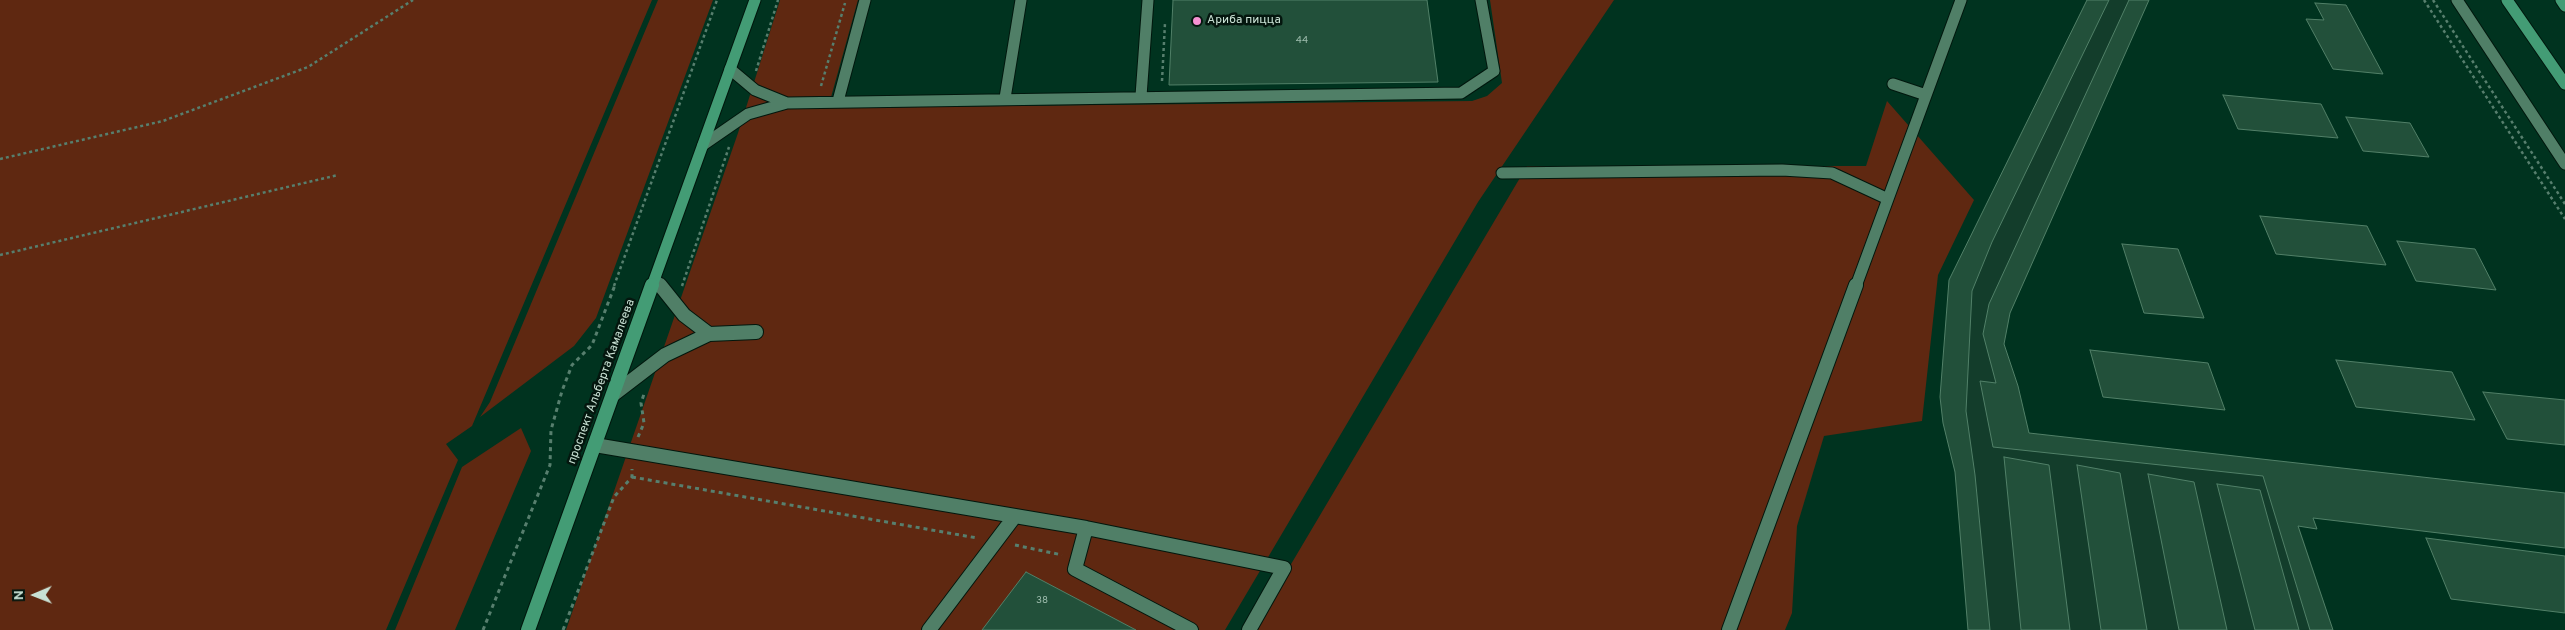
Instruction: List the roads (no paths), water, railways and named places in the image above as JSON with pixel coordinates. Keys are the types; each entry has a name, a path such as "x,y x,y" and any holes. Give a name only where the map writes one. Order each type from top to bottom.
{"main road":[{"name":"проспект Альберта Камалеева","path":"528,630 754,0"},
{"path":"2507,0 2565,84"},
{"path":"2561,0 2565,6"}],"street":[{"path":"838,101 865,0"},
{"path":"1005,98 1021,0"},
{"path":"1141,96 1148,0"},
{"path":"703,145 748,114 787,103 1005,98 1461,93 1494,70 1481,0"},
{"path":"1730,630 1961,0"},
{"path":"2457,0 2565,164"},
{"path":"730,69 755,90 787,103"},
{"path":"1893,84 1926,95"},
{"path":"1502,173 1782,170 1832,173 1888,199"},
{"path":"655,279 684,315 709,334"},
{"path":"614,394 665,355 709,334 756,332"},
{"path":"595,445 1086,528 1284,568 1248,630"},
{"path":"929,630 1015,516"},
{"path":"1086,528 1075,569 1191,630"}],"place":[{"name":"Ариба пицца","path":"1197,21"}]}
